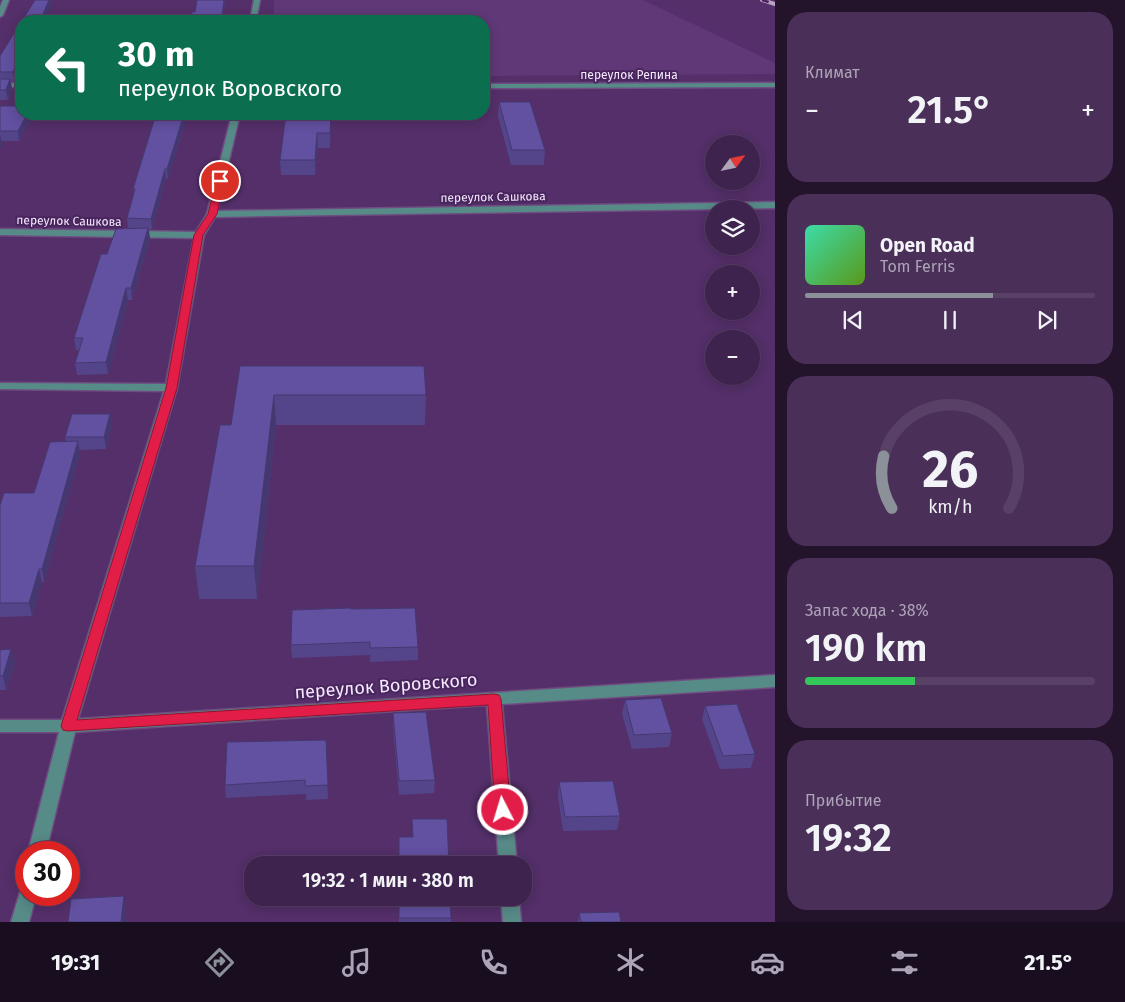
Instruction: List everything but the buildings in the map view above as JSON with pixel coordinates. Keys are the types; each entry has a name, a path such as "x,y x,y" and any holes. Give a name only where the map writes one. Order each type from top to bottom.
{"street":[{"path":"0,15 6,0"},
{"path":"254,15 257,0"},
{"path":"0,85 15,85"},
{"name":"переулок Репина","path":"490,86 775,85"},
{"path":"40,841 68,726 171,388 199,235 212,214 235,120"},
{"name":"переулок Сашкова","path":"212,214 775,205"},
{"name":"переулок Сашкова","path":"0,232 199,235"},
{"path":"0,386 171,388"},
{"name":"переулок Воровского","path":"0,726 68,726 775,682"},
{"path":"494,699 507,856"},
{"path":"20,922 24,906"},
{"path":"511,906 512,922"}],"shaded area":[{"path":"274,0 643,0 775,63 775,74 490,76 490,15 274,15"}],"railway":[{"path":"762,0 775,4"}],"route":[{"path":"220,181 212,214 199,235 171,388 68,726 494,699 503,810"}]}
